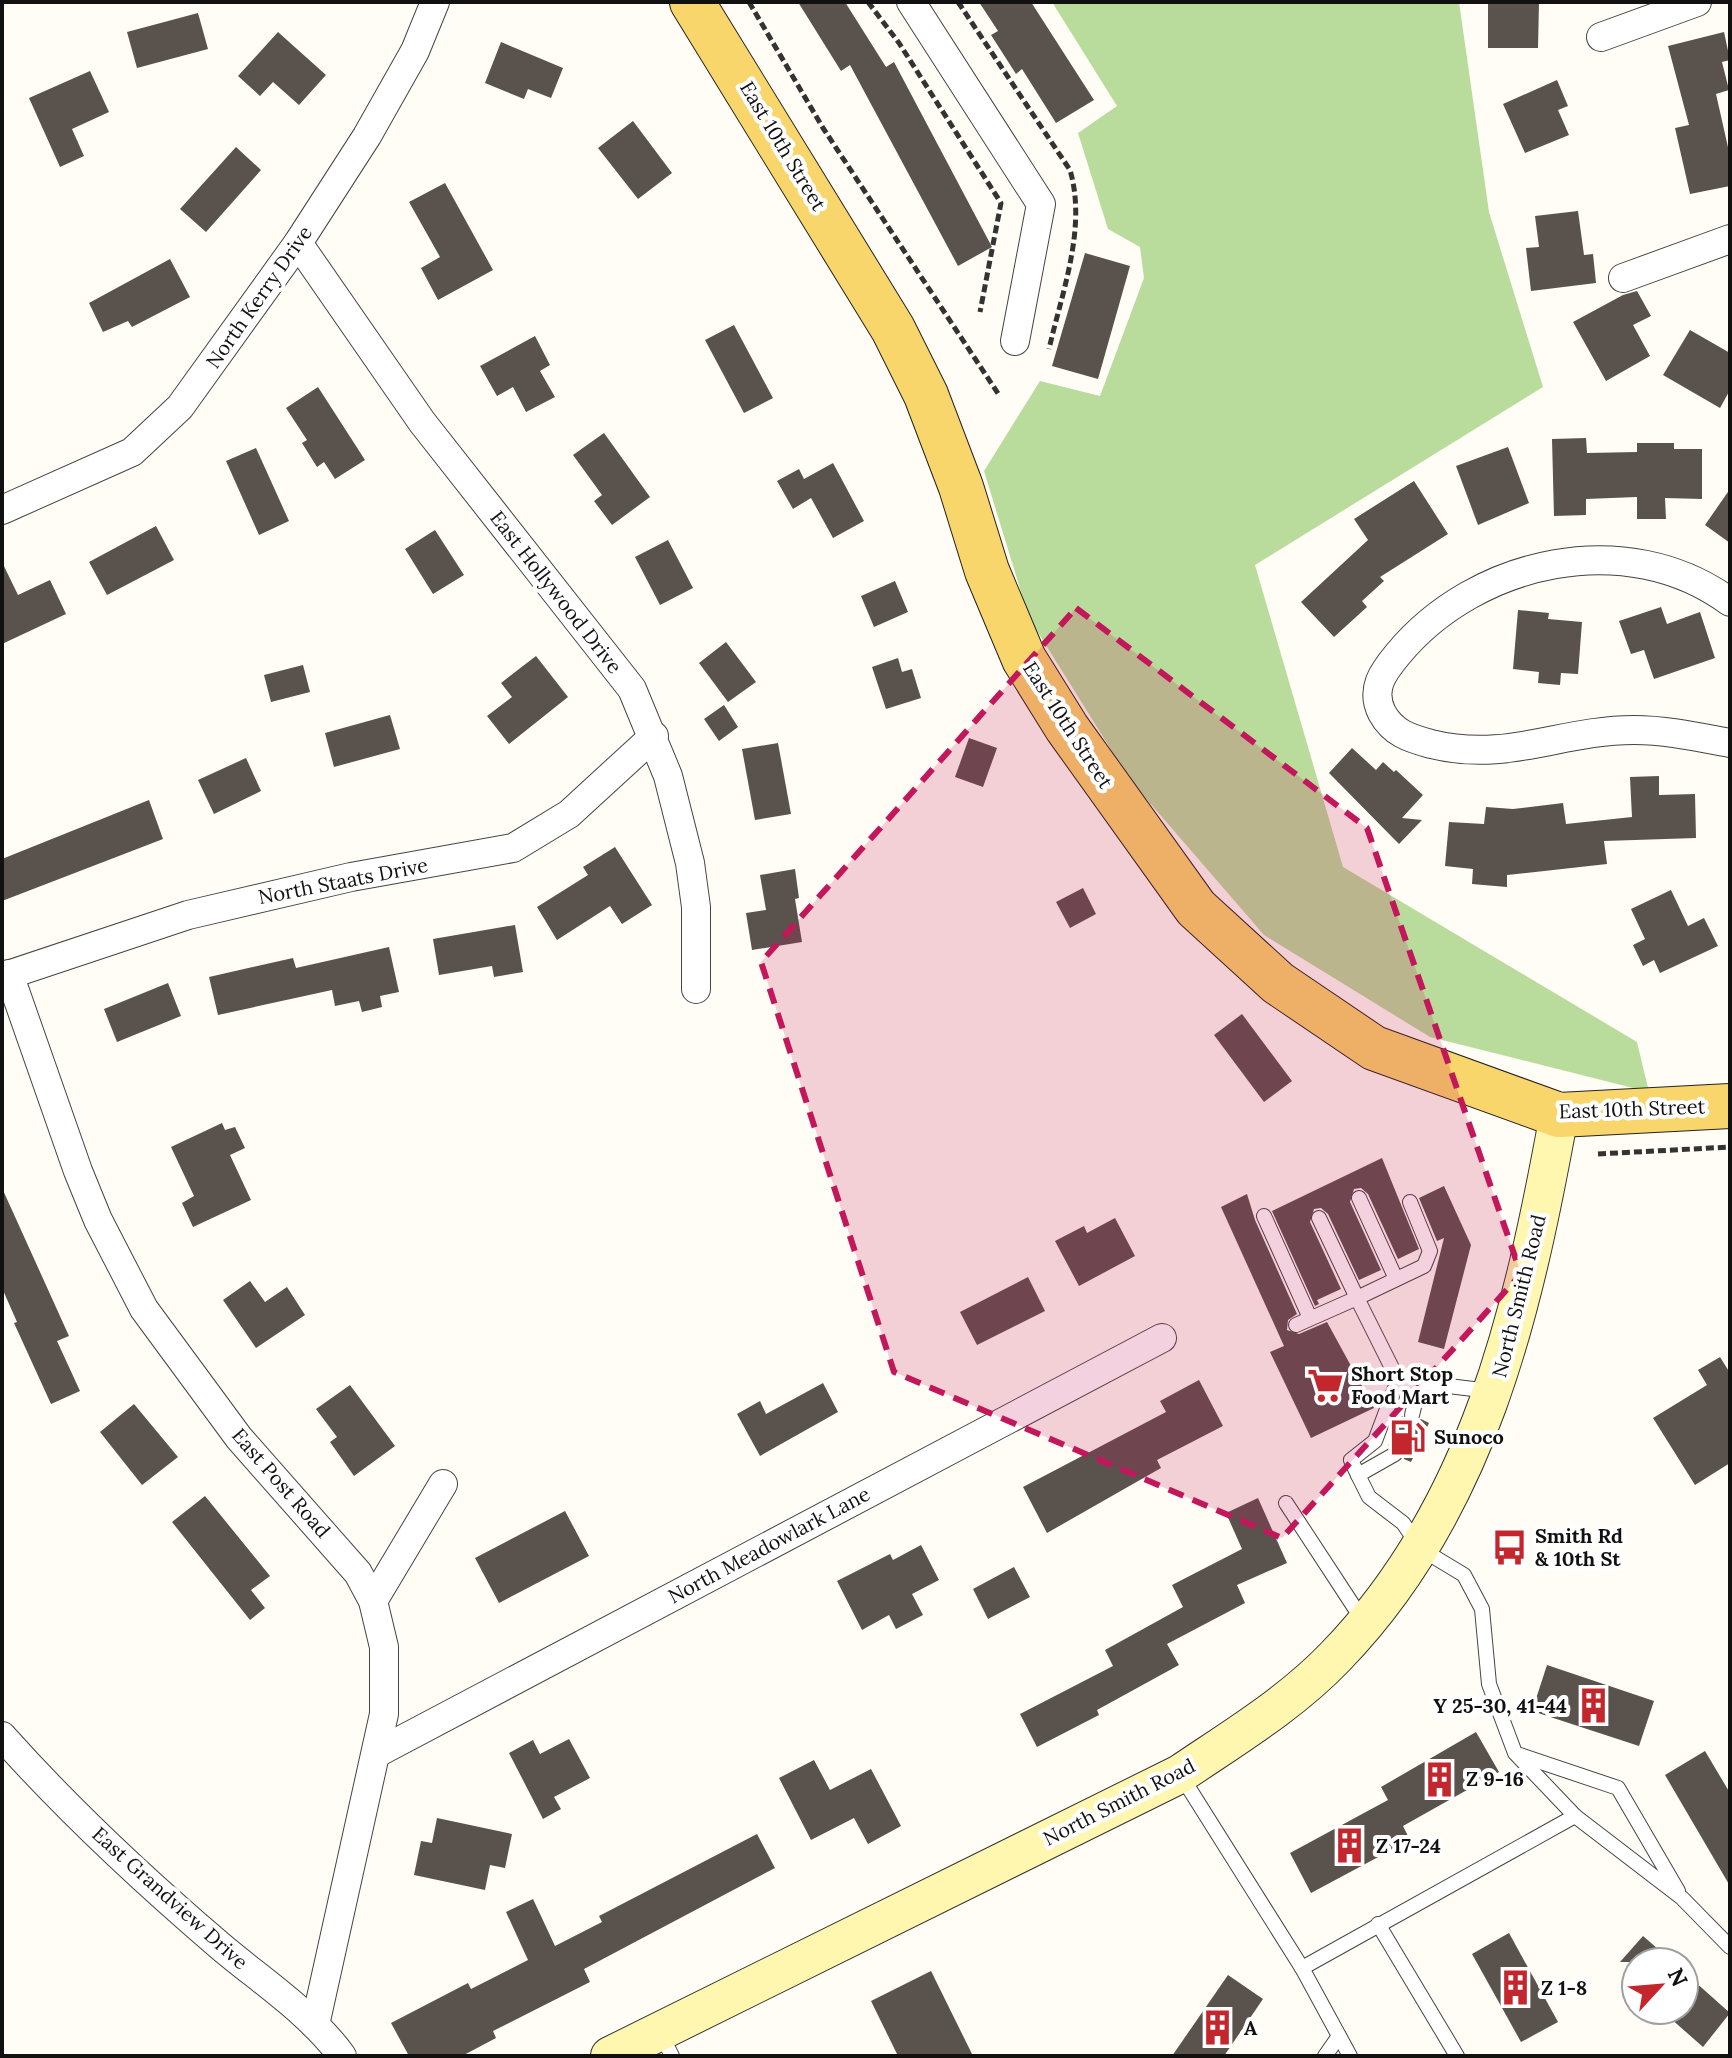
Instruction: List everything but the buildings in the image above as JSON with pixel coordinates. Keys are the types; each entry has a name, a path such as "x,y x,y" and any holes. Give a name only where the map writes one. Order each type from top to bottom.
{"main road":[{"name":"East 10th Street","path":"692,2 736,69 900,342 931,408 961,487 987,571 1024,659 1067,728 1196,908 1278,983 1374,1048 1559,1115 1730,1106"},
{"name":"North Smith Road","path":"610,2056 666,2044 1180,1774 1311,1681 1365,1623 1421,1549 1447,1501 1494,1392 1546,1189 1559,1115"}],"street":[{"name":"North Kerry Drive","path":"2,510 110,462 152,437 189,395 298,243 394,93 435,2"},
{"path":"911,2 1041,204 1015,341"},
{"path":"1601,37 1697,2"},
{"path":"1623,278 1730,239"},
{"name":"East Hollywood Drive","path":"298,243 422,422 632,689 668,776 690,863 696,907 696,989"},
{"path":"1730,602 1677,572 1650,566 1578,562 1522,569 1468,592 1437,614 1388,665 1376,693 1378,706 1392,728 1414,739 1446,748 1505,751 1587,735 1635,730 1730,743"},
{"name":"North Staats Drive","path":"6,976 202,911 351,877 513,848 569,814 654,736"},
{"name":"East Post Road","path":"6,976 98,1220 144,1309 239,1438 358,1573 373,1601 384,1647 385,1681 377,1753 315,2025"},
{"name":"North Meadowlark Lane","path":"377,1753 1162,1338"},
{"path":"373,1601 443,1484"},
{"name":"East Grandview Drive","path":"2,1736 109,1845 218,1944 315,2025 342,2056"}],"lane":[{"path":"1359,1198 1396,1279"},
{"path":"1296,1325 1424,1266 1430,1251 1410,1202"},
{"path":"1264,1216 1310,1318"},
{"path":"1319,1218 1398,1380 1375,1441 1351,1460 1369,1497 1403,1523 1421,1549 1464,1575 1482,1609 1489,1684 1515,1753 1575,1816 1682,1898 1730,1947"},
{"path":"1398,1380 1494,1392"},
{"path":"1412,1415 1420,1382"},
{"path":"1358,1475 1395,1454"},
{"path":"1286,1503 1365,1623"},
{"path":"1515,1753 1618,1788 1682,1898"},
{"path":"1180,1774 1302,1968 1350,2056"},
{"path":"1302,1968 1575,1816"},
{"path":"1378,1924 1457,2056"},
{"path":"1325,2056 1339,2036"}],"path":[{"path":"749,2 816,116 999,395"},
{"path":"868,2 899,43 1001,203 980,312"},
{"path":"1598,1154 1730,1147"}],"highlighted area":[{"path":"1076,608 1367,828 1521,1274 1282,1538 894,1372 761,962"}],"green space":[{"path":"1052,2 1459,2 1489,212 1543,387 1255,565 1343,867 1637,1042 1649,1092 1430,1037 1264,935 1130,780 1029,618 984,471 1040,381 1100,396 1144,278 1140,247 1108,229 1078,133 1117,106"}],"place":[{"name":"Short Stop Food Mart","path":"1325,1386"},
{"name":"Sunoco","path":"1408,1437"},
{"name":"Smith Rd & 10th St","path":"1509,1548"},
{"name":"Y 25-30, 41-44","path":"1593,1706"},
{"name":"Z 9-16","path":"1440,1779"},
{"name":"Z 17-24","path":"1350,1846"},
{"name":"Z 1-8","path":"1515,1988"},
{"name":"A","path":"1218,2028"}]}
